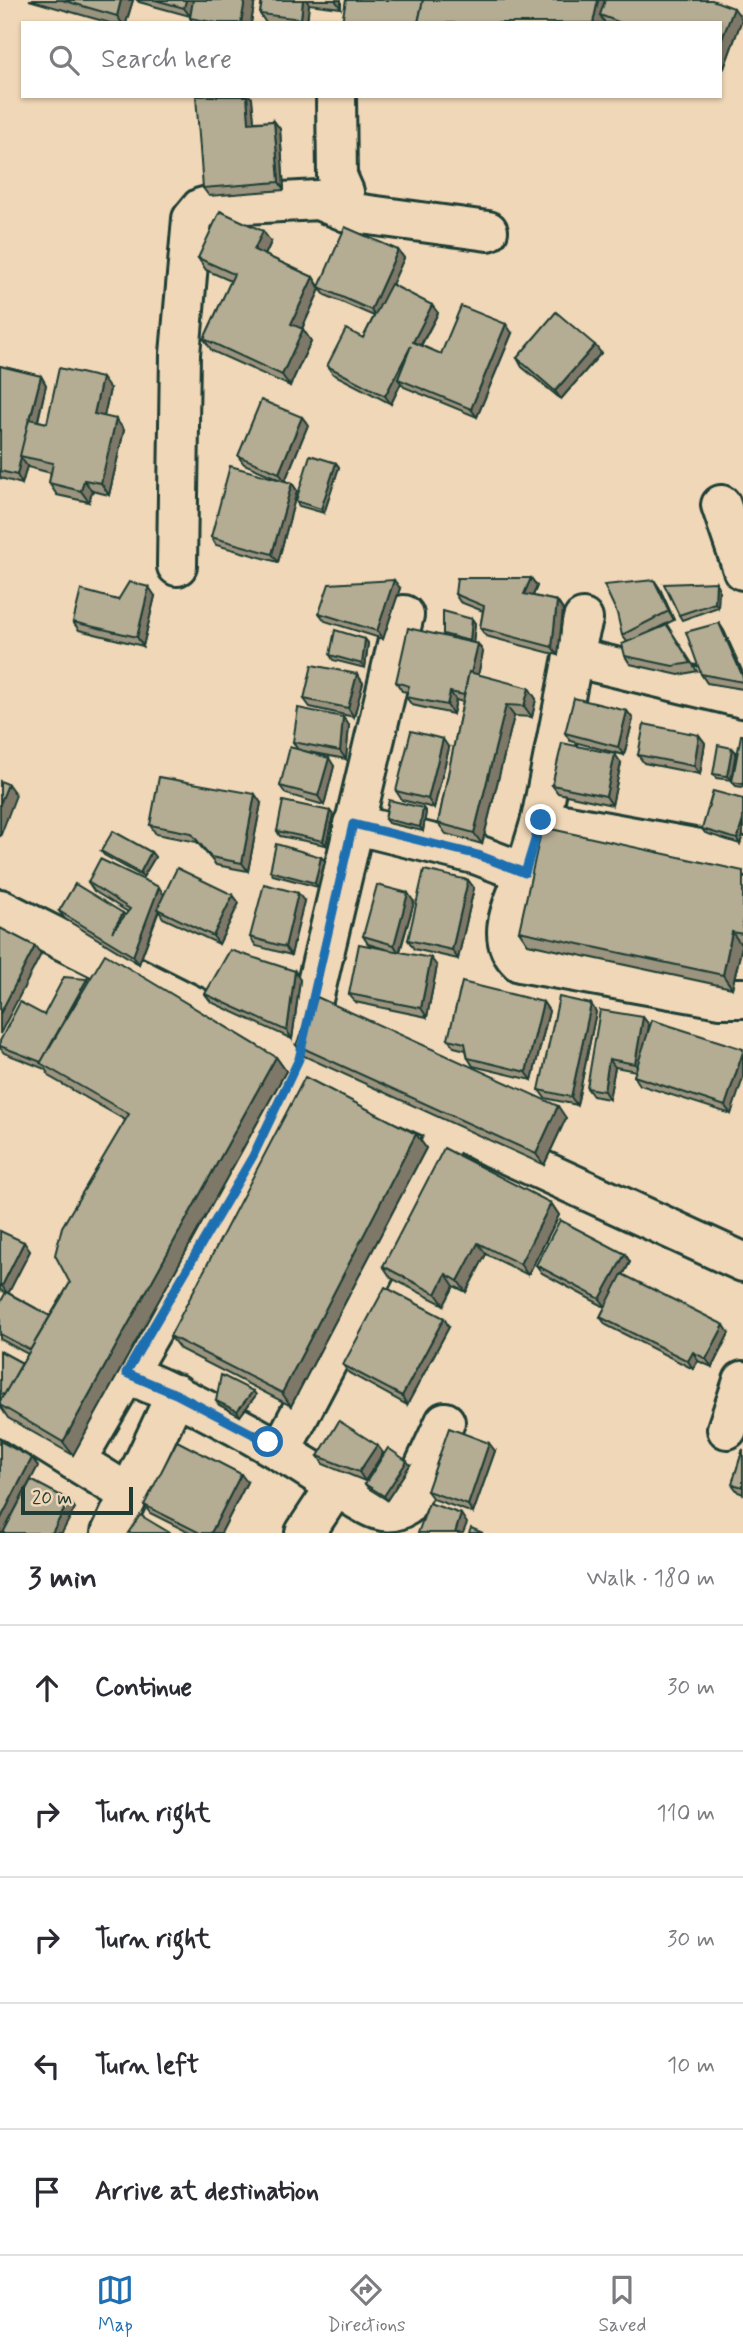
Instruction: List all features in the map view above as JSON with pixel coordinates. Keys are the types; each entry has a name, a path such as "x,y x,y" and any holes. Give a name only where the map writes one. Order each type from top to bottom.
{"street":[{"path":"336,98 338,176 347,212"},
{"path":"177,566 180,354 192,219 201,208 318,200 347,212 488,231"},
{"path":"721,505 743,570"},
{"path":"74,1460 253,1156 299,1059 404,615"},
{"path":"583,619 541,820 507,923 506,941 511,954 520,962 721,998 743,998"},
{"path":"573,657 743,698"},
{"path":"541,820 743,857"},
{"path":"353,824 478,855 525,873"},
{"path":"0,909 299,1059 451,1126 493,1149 743,1262"},
{"path":"281,1450 451,1126"},
{"path":"126,1373 176,1394 281,1450 384,1513 396,1513 406,1506 445,1422"},
{"path":"727,1429 743,1381"},
{"path":"111,1533 176,1394"},
{"path":"0,1413 129,1494"},
{"path":"305,1533 336,1486"}],"building":[{"path":"62,0 121,0 117,16"},
{"path":"155,0 186,0 184,8"},
{"path":"193,0 245,0 241,21 190,18"},
{"path":"262,0 303,0 301,19 260,14"},
{"path":"346,0 423,0 418,21 342,21"},
{"path":"423,0 598,0 593,21 418,21"},
{"path":"605,0 712,0 734,8 722,39 722,21 616,21 600,15"},
{"path":"196,98 247,98 249,123 274,121 279,182 203,188"},
{"path":"220,211 263,231 254,250 313,277 291,324 303,329 282,375 204,339 234,274 198,258"},
{"path":"345,227 398,250 371,310 319,287"},
{"path":"391,284 432,305 413,342 441,354 461,306 506,324 471,409 398,379 411,346 385,396 327,366 346,329 363,338"},
{"path":"556,312 595,345 555,391 517,358"},
{"path":"0,366 41,376 17,475 0,471"},
{"path":"59,368 102,378 94,414 116,419 101,483 84,480 81,491 49,483 53,463 20,456 29,419 47,423"},
{"path":"261,400 302,417 279,473 238,456"},
{"path":"310,455 336,463 321,509 296,501"},
{"path":"230,466 292,483 272,554 211,537"},
{"path":"457,578 531,578 524,594 557,601 552,647 480,628 484,606 455,594"},
{"path":"394,580 377,631 319,613 329,584"},
{"path":"654,580 669,611 622,635 617,613 604,585"},
{"path":"129,582 149,587 137,637 73,622 81,590 118,600"},
{"path":"716,582 715,603 679,615 664,584"},
{"path":"443,611 472,619 470,641 443,634"},
{"path":"719,623 743,682 701,674 686,632"},
{"path":"667,625 691,663 673,666 625,656 622,644"},
{"path":"408,628 478,644 464,695 450,692 447,705 406,697 409,686 396,682"},
{"path":"335,630 365,639 362,664 330,655"},
{"path":"312,665 357,674 348,708 304,699"},
{"path":"469,672 529,688 524,706 506,705 474,833 438,823"},
{"path":"574,698 627,711 618,747 565,733"},
{"path":"298,708 343,717 340,751 293,742"},
{"path":"644,724 699,735 694,766 638,755"},
{"path":"411,731 443,739 428,799 396,791"},
{"path":"743,735 743,784 732,782"},
{"path":"562,743 615,754 606,796 552,785"},
{"path":"718,745 732,748 727,776 713,774"},
{"path":"290,747 329,758 318,796 280,786"},
{"path":"159,777 255,794 242,863 211,857 191,833 150,825"},
{"path":"0,781 8,784 0,804"},
{"path":"713,791 743,799 743,820 737,839 702,829"},
{"path":"389,800 423,808 420,827 385,819"},
{"path":"283,801 330,811 323,841 277,831"},
{"path":"542,827 743,871 743,934 732,932 723,975 519,931"},
{"path":"113,831 151,852 140,873 101,851"},
{"path":"276,844 321,857 315,883 270,871"},
{"path":"100,859 159,887 133,956 59,911 75,884 123,913 112,932 130,909 88,882"},
{"path":"177,868 233,895 213,936 157,909"},
{"path":"424,870 468,880 452,950 408,940"},
{"path":"264,884 298,893 285,947 250,937"},
{"path":"377,885 408,893 394,945 363,936"},
{"path":"0,928 35,946 0,1014"},
{"path":"359,944 431,958 421,1008 349,994"},
{"path":"230,950 295,971 287,1031 205,994"},
{"path":"105,954 276,1057 63,1442 0,1405 0,1401 70,1283 55,1255 62,1227 129,1114 40,1063"},
{"path":"64,977 87,979 41,1062 0,1046 20,1002 44,1015"},
{"path":"462,982 543,1002 526,1072 468,1058 465,1043 448,1039"},
{"path":"317,997 558,1106 536,1154 296,1045"},
{"path":"559,997 591,1004 571,1097 539,1090"},
{"path":"600,1010 643,1017 635,1064 609,1059 604,1091 587,1088"},
{"path":"652,1020 743,1049 725,1106 634,1076"},
{"path":"305,1077 416,1134 282,1393 170,1336"},
{"path":"444,1148 551,1203 520,1264 478,1243 458,1281 446,1274 436,1294 383,1266"},
{"path":"560,1220 625,1254 600,1299 536,1265"},
{"path":"0,1231 24,1242 2,1286 0,1284"},
{"path":"622,1274 724,1325 706,1359 693,1352 688,1361 600,1317"},
{"path":"385,1287 444,1318 402,1396 343,1365"},
{"path":"6,1292 50,1316 30,1350 0,1334 0,1303"},
{"path":"0,1351 22,1363 4,1395 0,1393"},
{"path":"221,1375 253,1391 237,1411 216,1401"},
{"path":"339,1421 377,1445 359,1472 318,1456"},
{"path":"449,1428 489,1443 468,1505 427,1491"},
{"path":"0,1441 32,1458 0,1520"},
{"path":"177,1441 241,1474 211,1533 200,1533 144,1505"},
{"path":"388,1448 407,1461 384,1496 365,1484"},
{"path":"743,1449 743,1487 732,1484"},
{"path":"31,1480 69,1500 52,1533 3,1533"},
{"path":"429,1503 461,1514 455,1533 418,1533"},
{"path":"140,1515 170,1533 128,1533"},
{"path":"471,1528 483,1533 469,1533"}],"route":[{"path":"268,1442 176,1394 126,1373 170,1302 253,1156 299,1059 353,824 478,855 525,873 541,820"}]}
